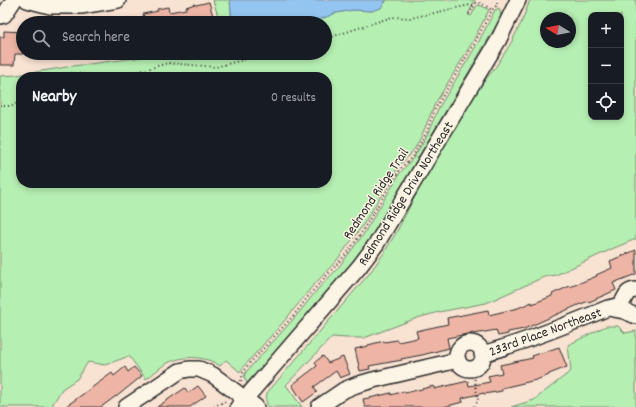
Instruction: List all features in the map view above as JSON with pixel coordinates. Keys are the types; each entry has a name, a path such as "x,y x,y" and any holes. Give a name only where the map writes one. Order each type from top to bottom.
{"street":[{"path":"0,16 4,15 14,0"},
{"path":"27,0 50,6 81,6 118,0"},
{"name":"Redmond Ridge Drive Northeast","path":"241,403 359,268 377,243 498,41 513,2"},
{"name":"233rd Place Northeast","path":"319,407 344,390 356,385 458,360 458,351 461,347 468,343 477,345 482,354 518,343 616,306 622,303 629,292 636,290"},
{"name":"233rd Place Northeast","path":"608,308 624,311 636,316"},
{"path":"126,407 180,370 189,369 199,369 213,375 235,392 241,403"}],"path":[{"name":"Redmond Ridge Trail","path":"241,378 242,373 248,365 295,314 310,294 348,252 360,235 398,172 413,156 426,133 435,109 474,44 492,10 496,6 498,0"},
{"path":"332,36 392,17 411,18 475,5 477,3 482,4 492,10"},
{"path":"469,14 475,5"},
{"path":"136,72 168,63 216,67 242,60"},
{"path":"0,106 12,106 16,104"},
{"path":"474,375 478,400 474,407"},
{"path":"214,407 220,403 241,403"}],"green space":[{"path":"213,0 230,0 231,16 218,16"},
{"path":"386,0 475,0 468,15 471,16 478,5 489,10 472,43 435,104 415,148 399,166 363,225 337,260 311,288 240,372 226,360 220,366 214,362 200,358 185,358 177,359 164,365 146,379 129,356 105,365 88,362 77,379 62,389 51,407 0,407 0,76 16,75 16,188 332,188 332,72 36,72 120,60 332,60 332,16 328,16 353,10 372,11 386,2"},
{"path":"530,0 636,0 636,239 556,275 544,277 486,303 417,318 364,338 332,337 286,385 302,407 269,407 266,402 267,393 369,274 384,253 426,175 462,114 511,43"},
{"path":"499,8 501,15 499,21 368,242 349,267 252,380 247,383 244,377 246,372 338,268 363,235 400,173 414,157 427,135 438,109 479,41 495,10"},
{"path":"606,326 618,326 625,333 636,331 636,407 511,407 534,400 571,371 568,345"}],"water":[{"path":"230,0 386,0 381,8 372,11 353,10 328,16 231,16"}],"building":[{"path":"209,2 213,16 143,16 143,14 168,7 169,12 186,9 186,7"},
{"path":"4,31 16,32 16,54 14,65 0,65 0,37 4,37"},
{"path":"636,250 636,274 613,283 616,290 589,302 578,305 524,329 508,332 508,334 498,336 496,330 447,338 449,348 401,359 402,360 369,366 370,369 360,371 355,349 384,341 397,340 398,342 418,338 416,331 448,324 447,318 488,310 489,315 518,308 532,302 532,304 552,296 552,294 570,286 597,276 596,275 612,268 610,261"},
{"path":"559,347 567,367 536,380 502,388 502,391 462,398 463,402 443,407 365,407 363,399 391,393 391,395 404,391 405,393 434,386 434,389 468,381 469,386 490,382 488,376 502,373 500,365 533,358 532,356"},
{"path":"323,356 328,363 343,357 350,374 340,378 336,371 314,387 317,392 303,402 292,385 317,366 315,362"},
{"path":"125,367 128,372 134,367 142,376 101,407 65,407 112,373 114,376"},
{"path":"198,386 206,396 190,407 157,407 185,388 188,393"}]}
